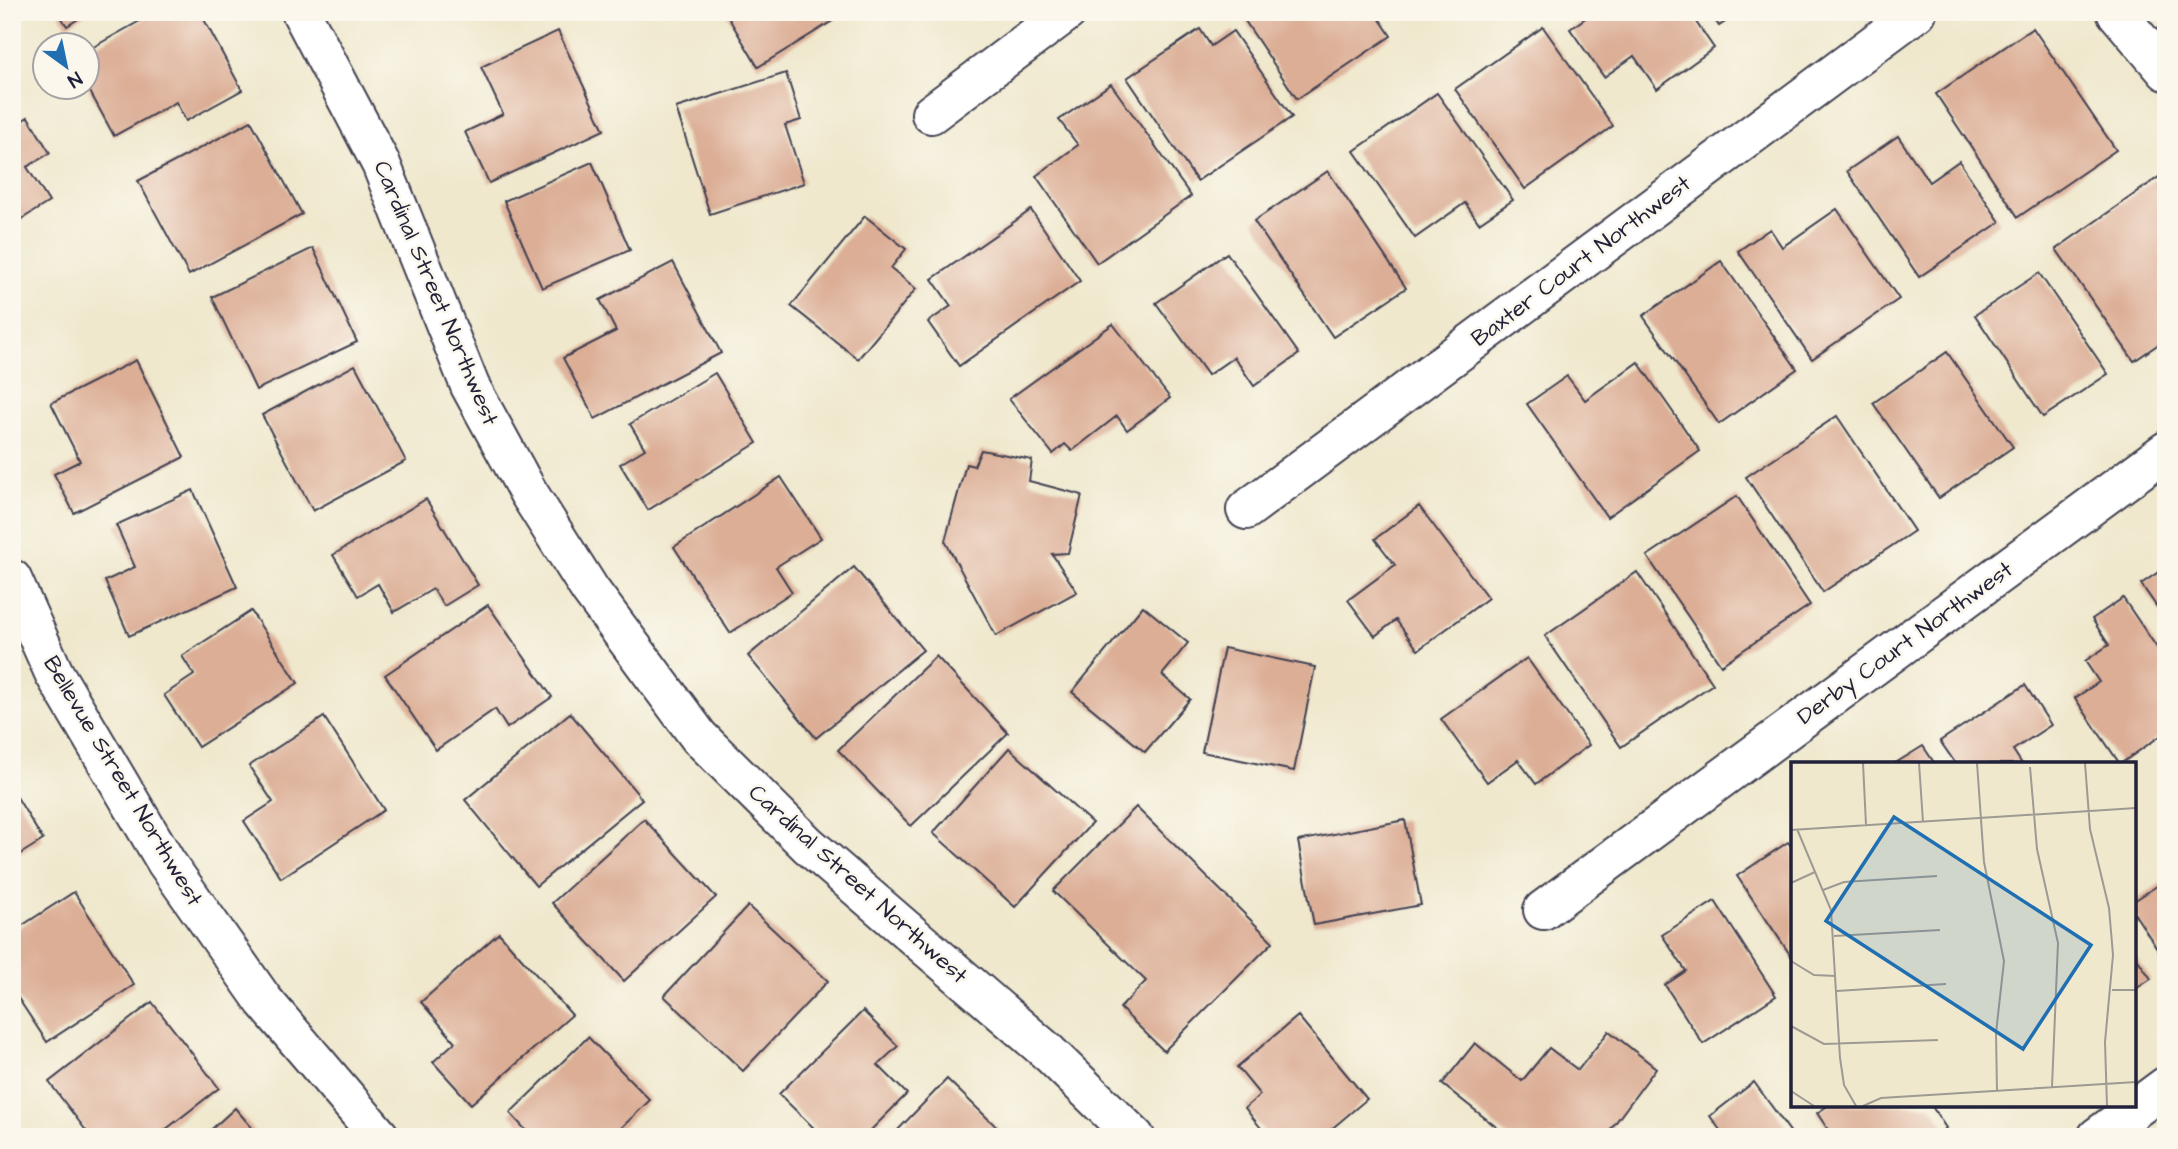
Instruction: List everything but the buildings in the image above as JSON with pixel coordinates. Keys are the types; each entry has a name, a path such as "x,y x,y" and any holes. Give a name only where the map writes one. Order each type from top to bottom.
{"street":[{"name":"Cardinal Street Northwest","path":"301,12 381,164 470,386 528,492 598,600 699,737 808,845 1049,1053 1135,1137"},
{"path":"931,114 1067,12"},
{"name":"Baxter Court Northwest","path":"1246,510 1917,12"},
{"path":"2116,12 2166,71"},
{"name":"Derby Court Northwest","path":"1543,910 2166,451"},
{"name":"Bellevue Street Northwest","path":"12,579 54,673 166,862 264,1001 380,1137"},
{"path":"2096,1137 2166,1086"}]}
